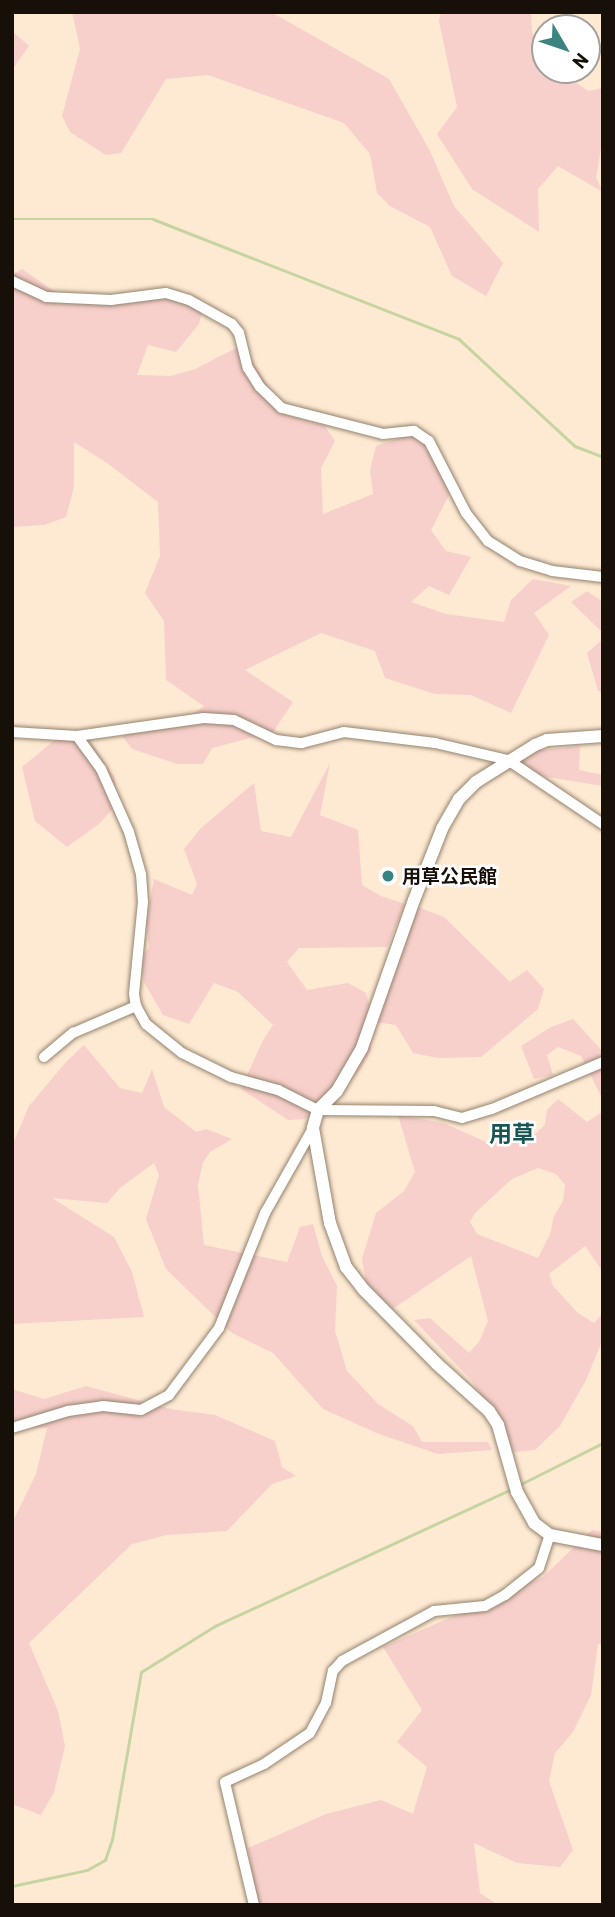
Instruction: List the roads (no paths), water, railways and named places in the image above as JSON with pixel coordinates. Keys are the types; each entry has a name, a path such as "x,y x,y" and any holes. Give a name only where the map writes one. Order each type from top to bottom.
{"street":[{"path":"12,281 46,297 111,300 166,293 189,300 232,324 239,333 248,368 260,387 282,408 383,434 414,431 429,441 466,513 488,541 505,553 552,571 603,577"},
{"path":"12,732 77,736 204,718 234,720 276,740 302,743 344,732 381,734 508,760 603,824"},
{"path":"77,736 102,769 129,832 141,874 143,902 134,994 136,1006 146,1024 190,1058 231,1077 278,1090 318,1110 435,1111 462,1118 492,1109 603,1062"},
{"path":"12,1428 92,1408 141,1410 169,1395 219,1328 265,1213 313,1128 318,1110 337,1091 362,1048 442,829 459,799 476,782 508,760 547,740 603,736"},
{"path":"44,1057 73,1033 136,1006"},
{"path":"313,1128 330,1223 346,1267 364,1290 428,1355 489,1411 498,1424 521,1499 534,1523 550,1535 603,1545"},
{"path":"254,1905 225,1782 264,1763 310,1733 326,1703 333,1671 342,1661 434,1611 485,1606 505,1595 539,1568 550,1535"}],"waterway":[{"path":"12,219 153,219 459,339 575,446 603,457"},
{"path":"519,1485 603,1443"},
{"path":"12,1886 87,1870 105,1860 112,1840 141,1672 215,1626 513,1488"}],"place":[{"name":"用草公民館","path":"388,876"}],"district":[{"name":"用草","path":"512,1133"}]}
